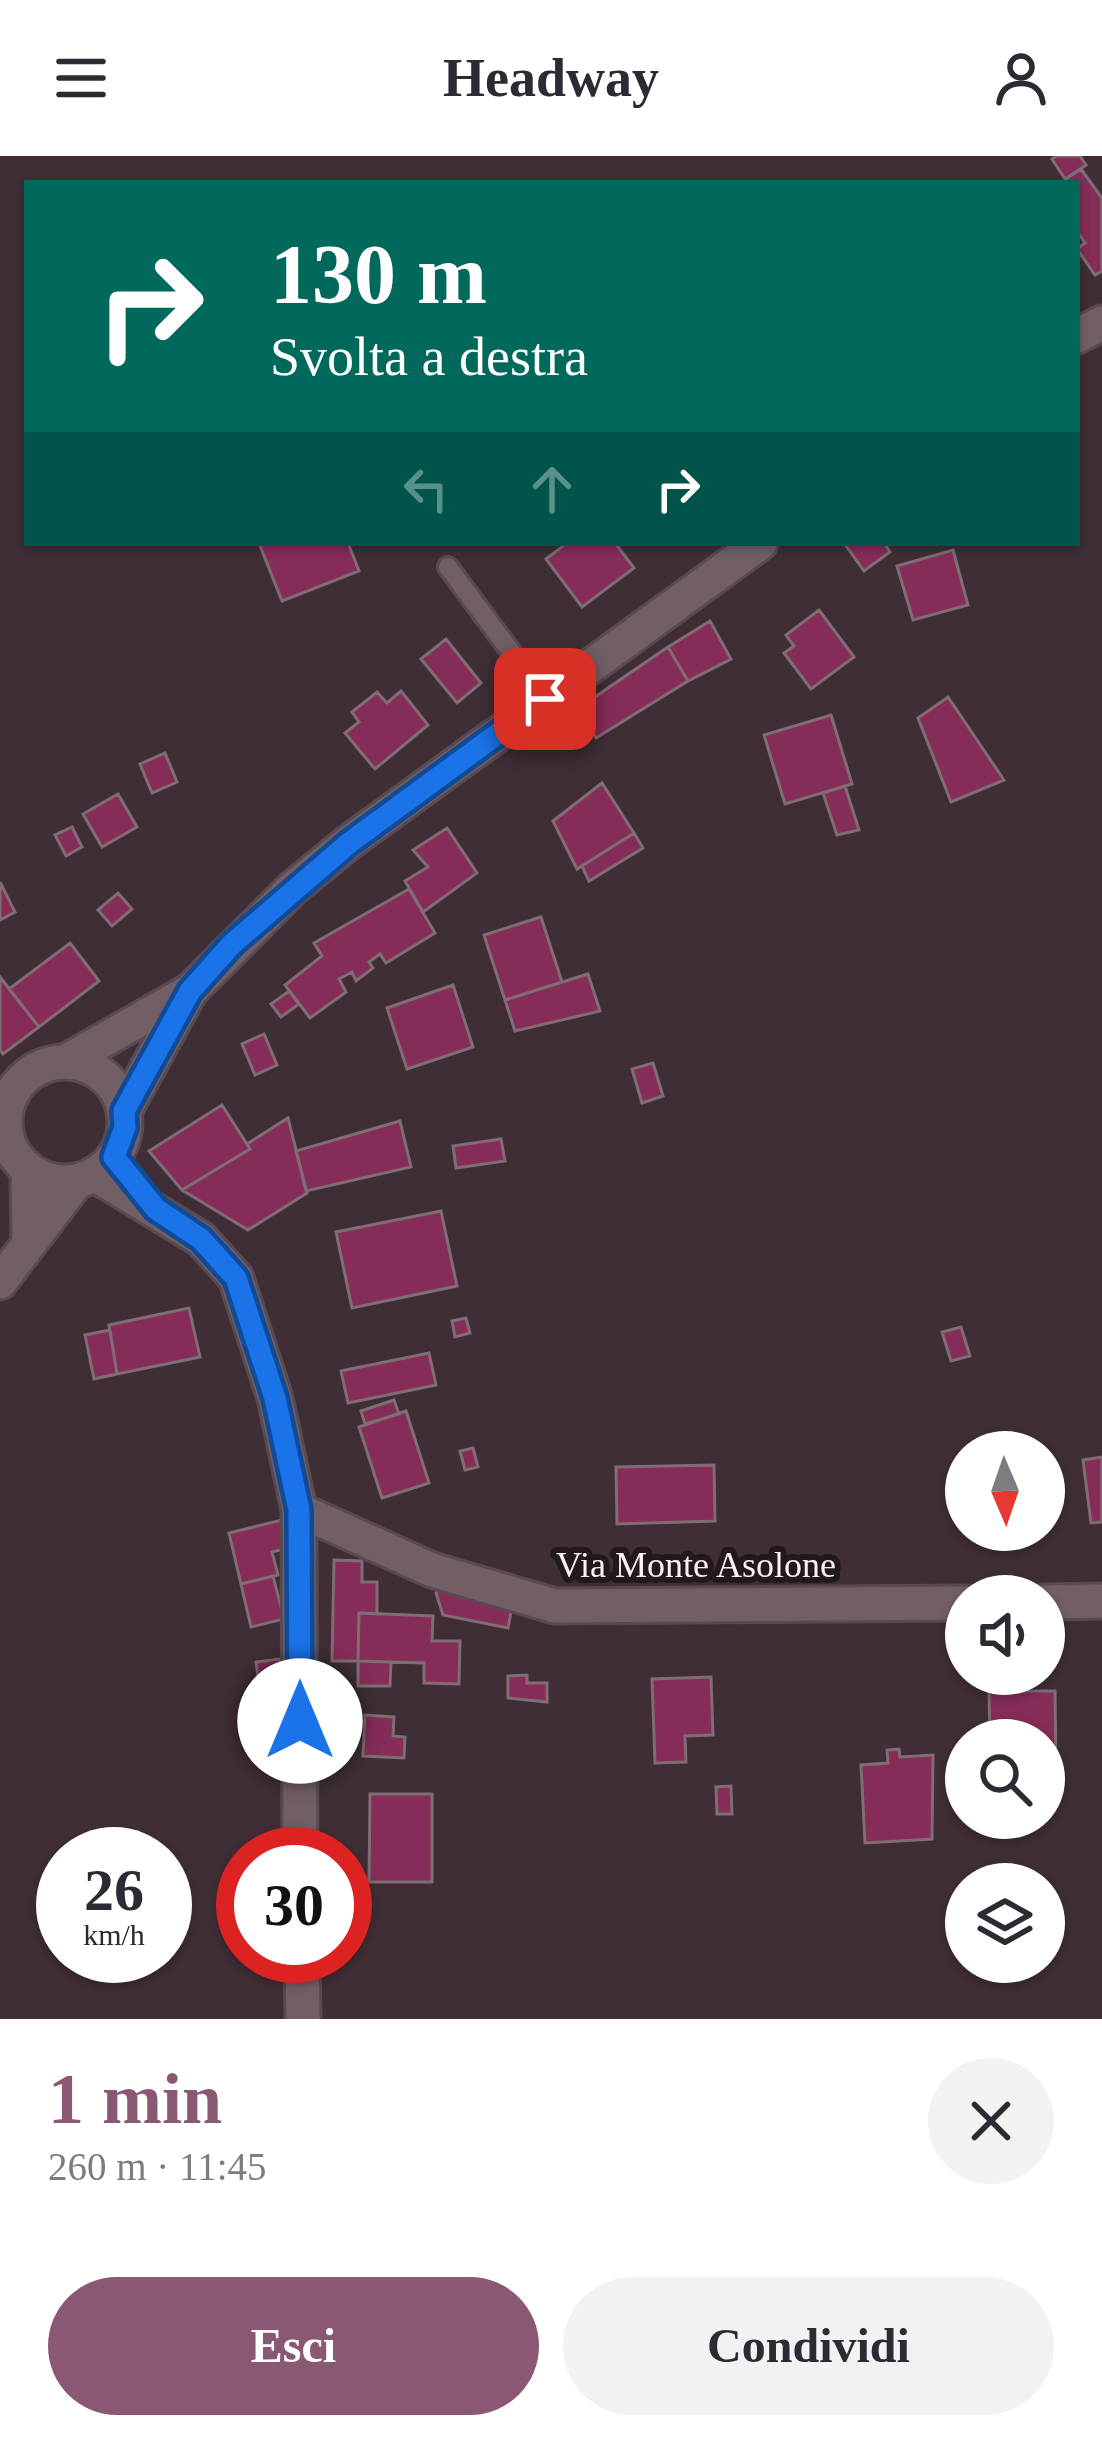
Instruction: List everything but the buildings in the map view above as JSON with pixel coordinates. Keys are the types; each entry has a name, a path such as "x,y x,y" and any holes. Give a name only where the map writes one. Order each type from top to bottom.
{"street":[{"path":"29,1240 5,1130 5,1097 24,1078 64,1062 190,991 293,888 756,546"},
{"path":"124,1111 190,991"},
{"path":"0,1282 29,1240 95,1171 125,1127 124,1111 104,1076 64,1062"},
{"path":"13,1155 43,1178 95,1171 201,1239 236,1278 275,1398 299,1510 300,1827"},
{"name":"Via Monte Asolone","path":"299,1510 432,1570 555,1606 945,1603"},
{"path":"1065,1602 1102,1601"},
{"path":"302,1983 303,2019"}],"lane":[{"path":"448,567 545,699"}],"route":[{"path":"300,1721 299,1510 275,1398 236,1278 201,1239 156,1209 114,1157 125,1127 124,1111 190,991 232,944 349,843 545,699"}]}
